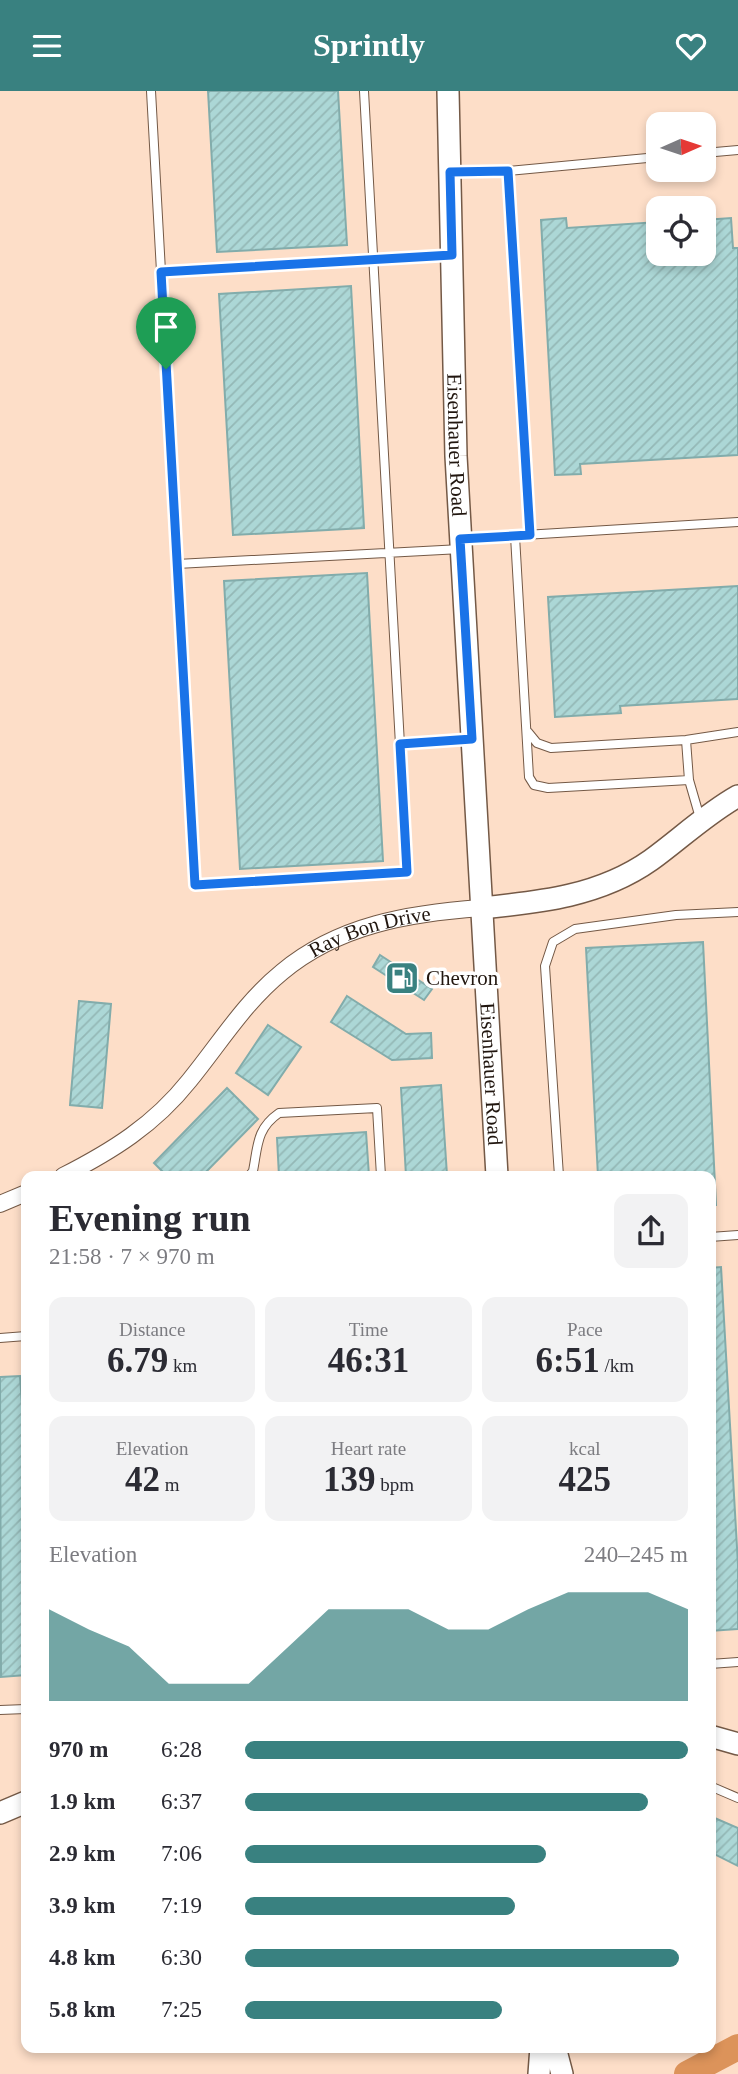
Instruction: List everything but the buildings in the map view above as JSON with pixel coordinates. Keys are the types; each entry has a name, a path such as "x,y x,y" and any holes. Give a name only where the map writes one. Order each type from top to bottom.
{"main road":[{"name":"Eisenhauer Road","path":"448,91 460,544 497,1171"},
{"name":"Ray Bon Drive","path":"481,908 553,900 603,886 649,862 701,819 737,799"},
{"path":"716,1740 738,1744"},
{"path":"0,1814 21,1804"},
{"path":"539,2073 541,2053"},
{"path":"557,2053 562,2074"}],"street":[{"name":"Ray Bon Drive","path":"71,1171 126,1142 156,1116 190,1080 242,1009 283,971 321,946 376,923 445,910 481,908"},
{"path":"0,1204 21,1195"}],"lane":[{"path":"151,91 195,885 407,872 364,91"},
{"path":"716,152 738,150"},
{"path":"450,172 508,171 646,158"},
{"path":"508,171 530,535"},
{"path":"161,272 452,255"},
{"path":"177,564 390,553 515,536 738,522"},
{"path":"515,536 530,776 534,785 541,787 689,780"},
{"path":"526,723 530,737 537,743 551,747 686,740 738,733"},
{"path":"400,744 472,739"},
{"path":"686,740 689,780 701,819"},
{"path":"559,1171 545,966 553,942 575,929 676,915 738,912"},
{"path":"253,1171 260,1133 267,1122 279,1113 377,1108 381,1171"},
{"path":"716,1237 738,1235"},
{"path":"0,1338 21,1336"},
{"path":"716,1664 738,1662"},
{"path":"0,1710 21,1709"},
{"path":"716,1789 738,1798"}],"waterway":[{"path":"687,2074 738,2047"}],"place":[{"name":"Chevron","path":"402,978"}],"route":[{"path":"508,171 530,535 460,539 472,739 400,744 407,872 195,885 166,369 161,272 452,255 450,172 508,171"}]}
